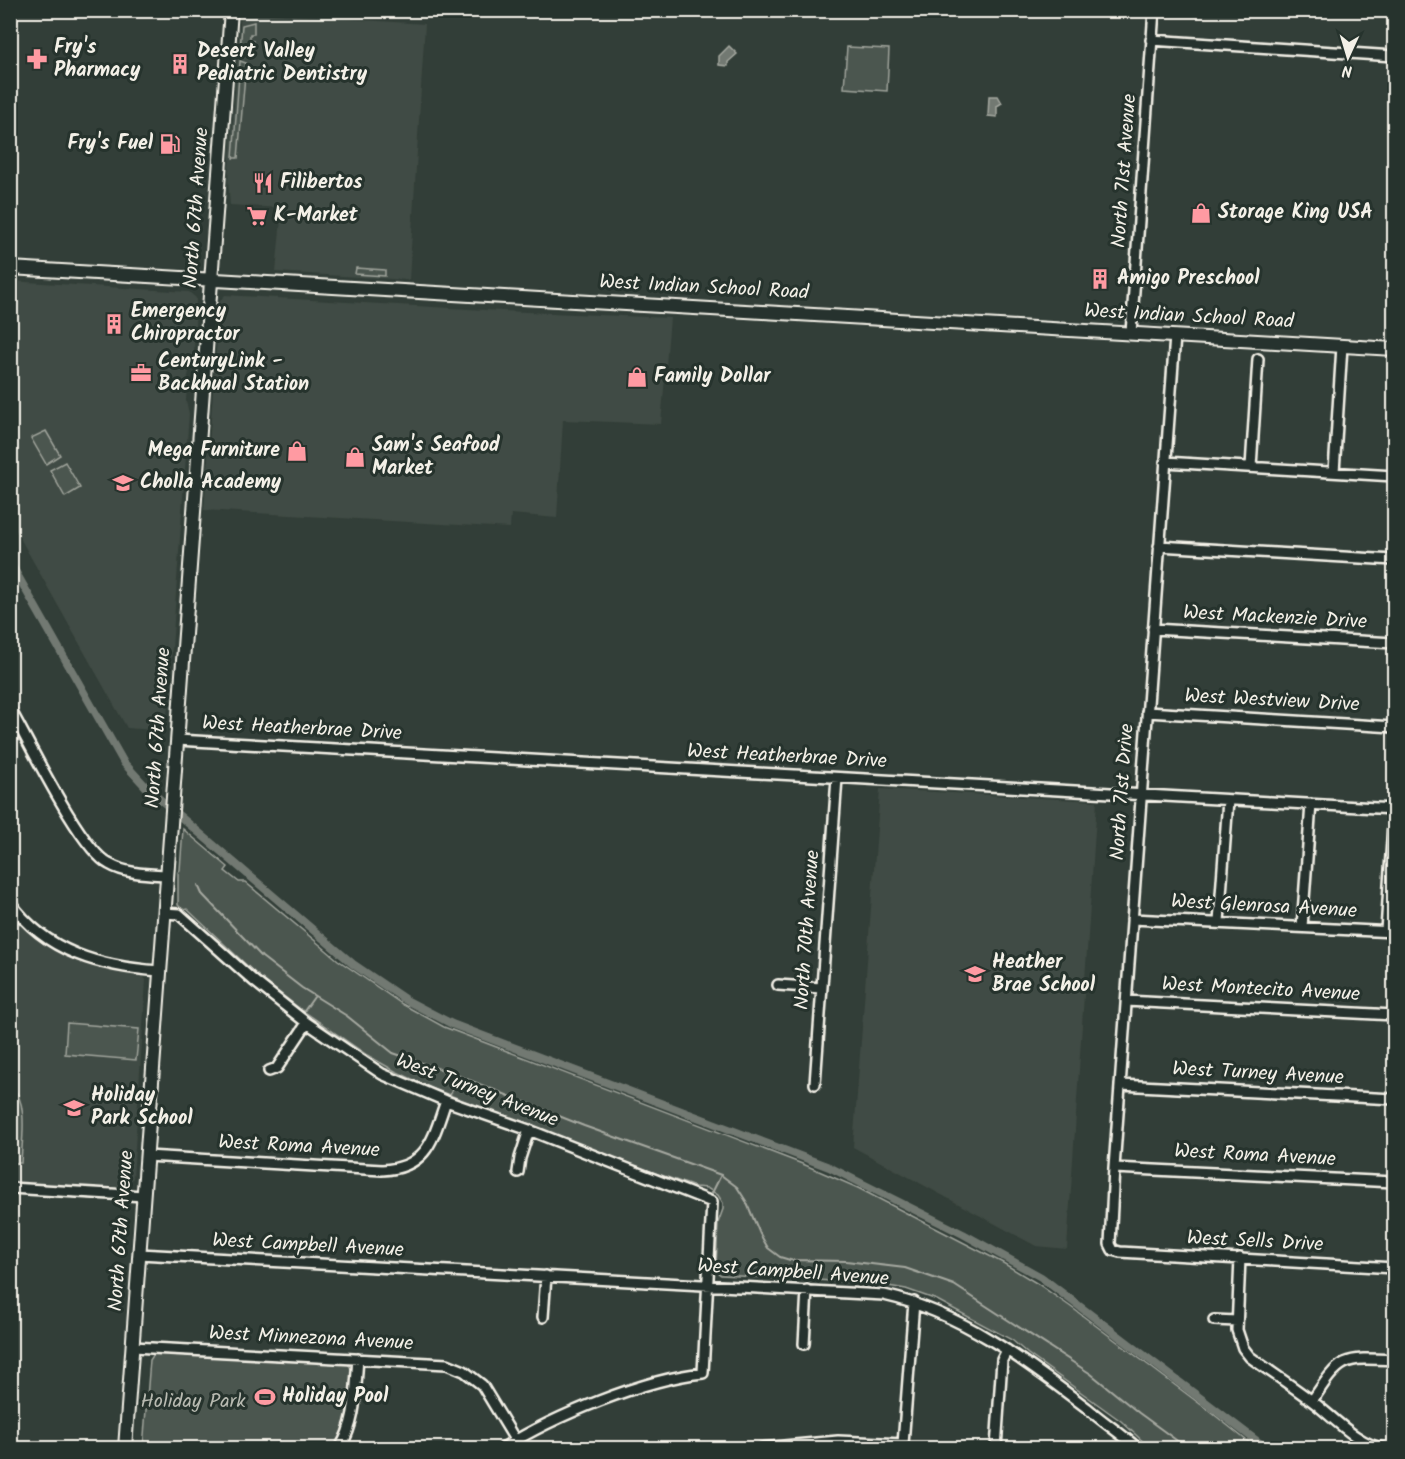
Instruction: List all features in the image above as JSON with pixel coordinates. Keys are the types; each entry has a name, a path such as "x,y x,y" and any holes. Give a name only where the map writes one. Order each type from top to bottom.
{"main road":[{"name":"North 67th Avenue","path":"125,1449 231,10"},
{"name":"West Indian School Road","path":"10,268 1395,349"}],"street":[{"name":"North 71st Avenue","path":"1131,333 1154,10"},
{"path":"1152,40 1395,56"},
{"name":"North 71st Drive","path":"1113,1250 1110,1238 1114,1168 1175,336"},
{"path":"1334,472 1342,346"},
{"path":"1251,467 1258,359"},
{"path":"1165,462 1395,476"},
{"path":"1159,546 1395,560"},
{"name":"West Mackenzie Drive","path":"1153,629 1395,643"},
{"path":"10,709 66,809 90,848 100,859 120,869 167,875"},
{"name":"West Westview Drive","path":"1147,712 1395,727"},
{"name":"West Heatherbrae Drive","path":"177,740 1394,809"},
{"name":"North 70th Avenue","path":"815,1084 837,778"},
{"path":"1219,922 1228,800"},
{"path":"1302,927 1311,804"},
{"path":"1390,932 1394,809"},
{"path":"10,902 34,929 58,947 73,954 109,965 160,971"},
{"name":"West Turney Avenue","path":"165,913 179,914 254,981 307,1023 382,1074 446,1101 529,1130 712,1202 708,1285"},
{"name":"West Glenrosa Avenue","path":"1132,918 1390,932"},
{"path":"778,985 821,988"},
{"name":"West Montecito Avenue","path":"1126,1001 1395,1015"},
{"path":"269,1071 277,1068 307,1023"},
{"name":"West Turney Avenue","path":"1120,1085 1395,1099"},
{"name":"West Roma Avenue","path":"147,1156 382,1170 401,1168 417,1160 428,1149 446,1101"},
{"path":"518,1172 519,1158 529,1130"},
{"name":"West Roma Avenue","path":"1114,1168 1395,1182"},
{"path":"10,1188 144,1196"},
{"name":"West Sells Drive","path":"1113,1250 1395,1268"},
{"name":"West Campbell Avenue","path":"139,1254 865,1293 914,1302 1007,1350 1057,1385 1137,1449"},
{"path":"1240,1258 1237,1321 1239,1340 1250,1357 1362,1440 1373,1447 1383,1449"},
{"path":"543,1317 546,1276"},
{"path":"503,1449 517,1445 555,1420 642,1386 689,1374 703,1373 708,1285"},
{"path":"804,1344 807,1290"},
{"path":"762,1449 818,1442 858,1441 903,1444 914,1302"},
{"path":"1214,1320 1237,1321"},
{"name":"West Minnezona Avenue","path":"133,1347 447,1364 464,1371 482,1385 517,1445"},
{"path":"996,1449 1002,1360 1007,1350"},
{"path":"340,1449 353,1420 358,1359"},
{"path":"1312,1401 1332,1371 1341,1364 1354,1359 1395,1360"}],"shaded area":[{"path":"241,12 425,24 409,280 276,272 282,208 230,205 228,180"},
{"path":"729,46 737,54 728,62 728,66 719,65 719,56"},
{"path":"989,96 998,96 1002,103 997,106 997,117 988,116"},
{"path":"10,281 189,292 196,298 194,352 188,376 186,400 189,414 166,731 127,728 11,522"},
{"path":"225,295 670,318 661,424 563,420 557,518 511,514 510,528 204,510 220,301"},
{"name":"Heather Brae School","path":"880,789 1097,801 1067,1249 1036,1246 853,1147"},
{"name":"Holiday Park School","path":"10,913 36,937 66,956 98,968 143,976 146,980 133,1178 128,1186 11,1182"}],"green space":[{"path":"254,22 254,34 250,34 250,40 253,41 247,51 240,50 242,25"},
{"path":"847,47 889,49 887,91 844,88"},
{"path":"240,61 246,63 238,158 233,158"},
{"path":"356,268 385,270 385,276 355,274"},
{"path":"46,431 60,455 46,464 31,438"},
{"path":"65,462 80,488 65,497 50,470"},
{"path":"183,829 228,867 225,871 239,882 245,882 338,960 402,1004 444,1027 805,1165 858,1188 1003,1263 1071,1307 1256,1448 1150,1448 1121,1421 1012,1340 937,1300 906,1289 870,1283 721,1275 716,1267 718,1223 723,1203 718,1195 707,1188 695,1187 630,1164 431,1088 395,1071 367,1055 299,1008 258,976 187,909 183,910 178,905 178,872"},
{"path":"67,1023 139,1029 136,1060 65,1054"},
{"path":"11,1084 17,1092 22,1111 21,1163 11,1163"},
{"name":"Holiday Park","path":"154,1354 348,1364 352,1370 352,1392 339,1441 335,1448 143,1448 150,1360"}],"waterway":[{"path":"10,562 124,763 148,789 353,964 406,1000 452,1024 829,1167 963,1234 1041,1277 1266,1448"},
{"path":"198,885 202,894 262,957 302,988 347,1016 393,1053 454,1074 584,1126 721,1175 737,1187 768,1248 780,1257 790,1260 846,1261 905,1268 954,1285 1091,1374 1187,1448"},
{"path":"302,1014 314,997"},
{"path":"449,1097 458,1077"},
{"path":"712,1193 721,1175"}],"place":[{"name":"Fry's Pharmacy","path":"37,59"},
{"name":"Desert Valley Pediatric Dentistry","path":"180,64"},
{"name":"Fry's Fuel","path":"170,144"},
{"name":"Filibertos","path":"263,183"},
{"name":"Storage King USA","path":"1201,213"},
{"name":"K-Market","path":"257,216"},
{"name":"Amigo Preschool","path":"1100,279"},
{"name":"Emergency Chiropractor","path":"114,324"},
{"name":"CenturyLink - Backhual Station","path":"141,373"},
{"name":"Family Dollar","path":"637,377"},
{"name":"Mega Furniture","path":"297,451"},
{"name":"Sam's Seafood Market","path":"355,457"},
{"name":"Cholla Academy","path":"123,483"},
{"name":"Heather Brae School","path":"975,974"},
{"name":"Holiday Park School","path":"74,1108"},
{"name":"Holiday Pool","path":"265,1397"}]}
